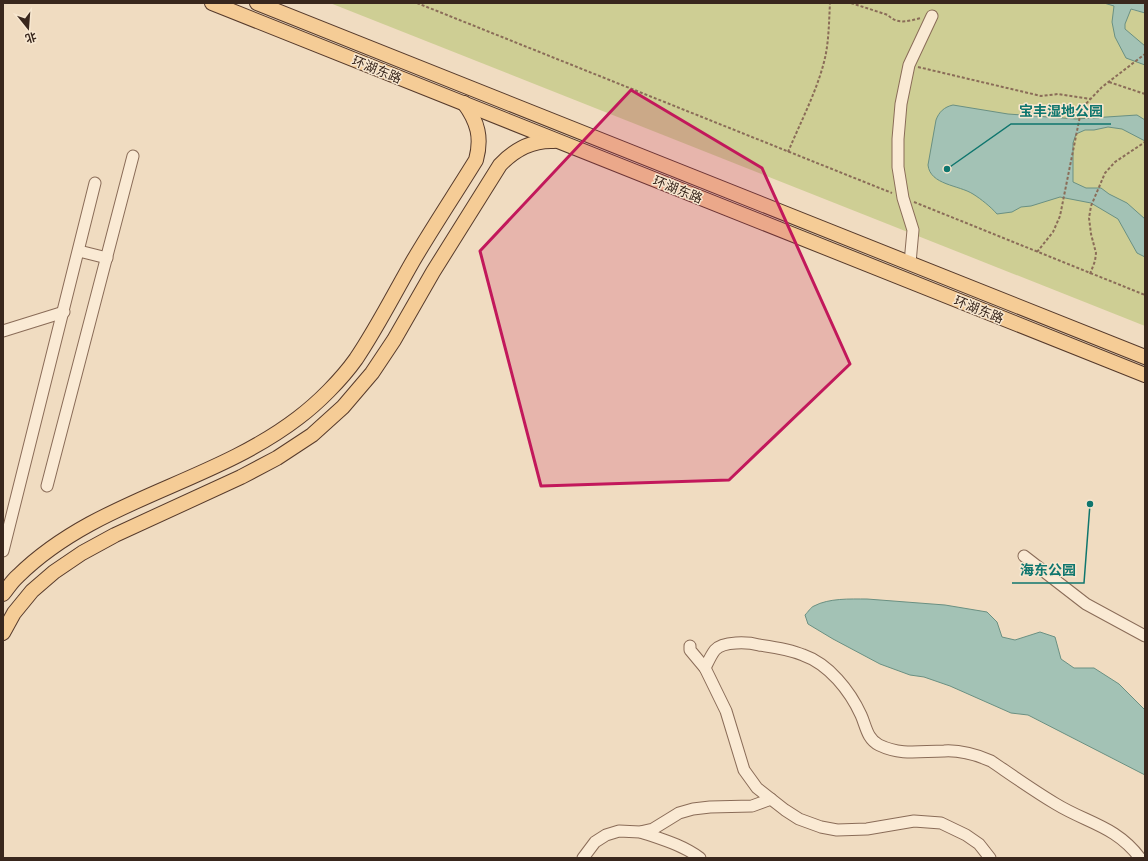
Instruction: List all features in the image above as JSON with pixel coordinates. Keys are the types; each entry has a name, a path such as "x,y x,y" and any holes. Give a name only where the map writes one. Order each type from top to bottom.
{"main road":[{"name":"环湖东路","path":"212,3 1145,375"},
{"name":"环湖东路","path":"257,3 1145,357"},
{"path":"4,589 41,556 70,535 106,516 232,458 266,440 298,418 327,392 355,360 413,260 476,160 480,147 477,128 470,111 464,104"},
{"path":"3,633 14,613 32,591 54,572 115,535 241,477 277,458 317,430 343,407 372,373 394,340 433,272 500,165 514,152 523,147 540,142 558,141"}],"street":[{"path":"910,263 913,247 913,230 903,198 898,167 898,139 901,104 909,65 932,16"},
{"path":"47,486 133,156"},
{"path":"3,551 64,312 95,183"},
{"path":"79,251 106,258"},
{"path":"3,332 64,312"},
{"path":"1024,556 1086,604 1145,636"},
{"path":"704,668 714,650 726,644 747,642 804,655 823,666 837,679 852,699 873,742 891,750 911,753 945,750 980,756 991,761 1057,804 1104,826 1124,840 1140,858"},
{"path":"690,646 690,650 704,668 726,711 744,770 757,788 771,799 800,819 821,827 837,830 867,829 914,821 941,823 966,834 979,844 990,858"},
{"path":"583,858 595,842 606,835 619,831 640,832 653,829 679,813 693,809 710,806 752,806 771,799"},
{"path":"640,832 692,852 700,858"}],"path":[{"path":"417,3 1145,295"},
{"path":"788,152 821,72 826,54 830,3"},
{"path":"851,3 888,15 892,19 901,22 932,16"},
{"path":"1037,252 1053,232 1060,216 1080,110 1109,82 1145,54"},
{"path":"909,65 1041,96 1058,94 1091,99"},
{"path":"1109,82 1145,94"},
{"path":"1090,274 1095,261 1096,253 1089,218 1091,206 1105,173 1115,162 1145,142"}],"highlighted area":[{"path":"631,90 762,168 850,364 729,480 541,486 480,251"}],"green space":[{"path":"330,3 1104,3 1145,13 1145,326"}],"shaded area":[{"path":"1104,3 1145,3 1145,13 1131,9 1125,24 1125,29 1145,46 1145,65 1126,58 1115,37 1112,22 1114,6"},
{"path":"953,105 1008,114 1076,119 1137,115 1145,120 1145,141 1122,129 1108,127 1085,130 1076,134 1073,143 1073,182 1086,188 1101,188 1127,203 1145,219 1145,257 1137,253 1118,219 1091,203 1060,197 1031,206 1021,207 1012,212 997,214 986,203 973,194 939,181 930,172 928,165 936,120 942,110"},
{"path":"867,599 945,605 987,612 997,622 1002,637 1015,640 1040,632 1055,637 1061,659 1074,668 1094,668 1119,684 1145,710 1145,775 1028,715 1011,713 950,686 924,677 910,675 880,664 808,624 805,615 812,607 820,603 840,600"}],"place":[{"name":"宝丰湿地公园","path":"947,169"},
{"name":"海东公园","path":"1090,504"}]}
